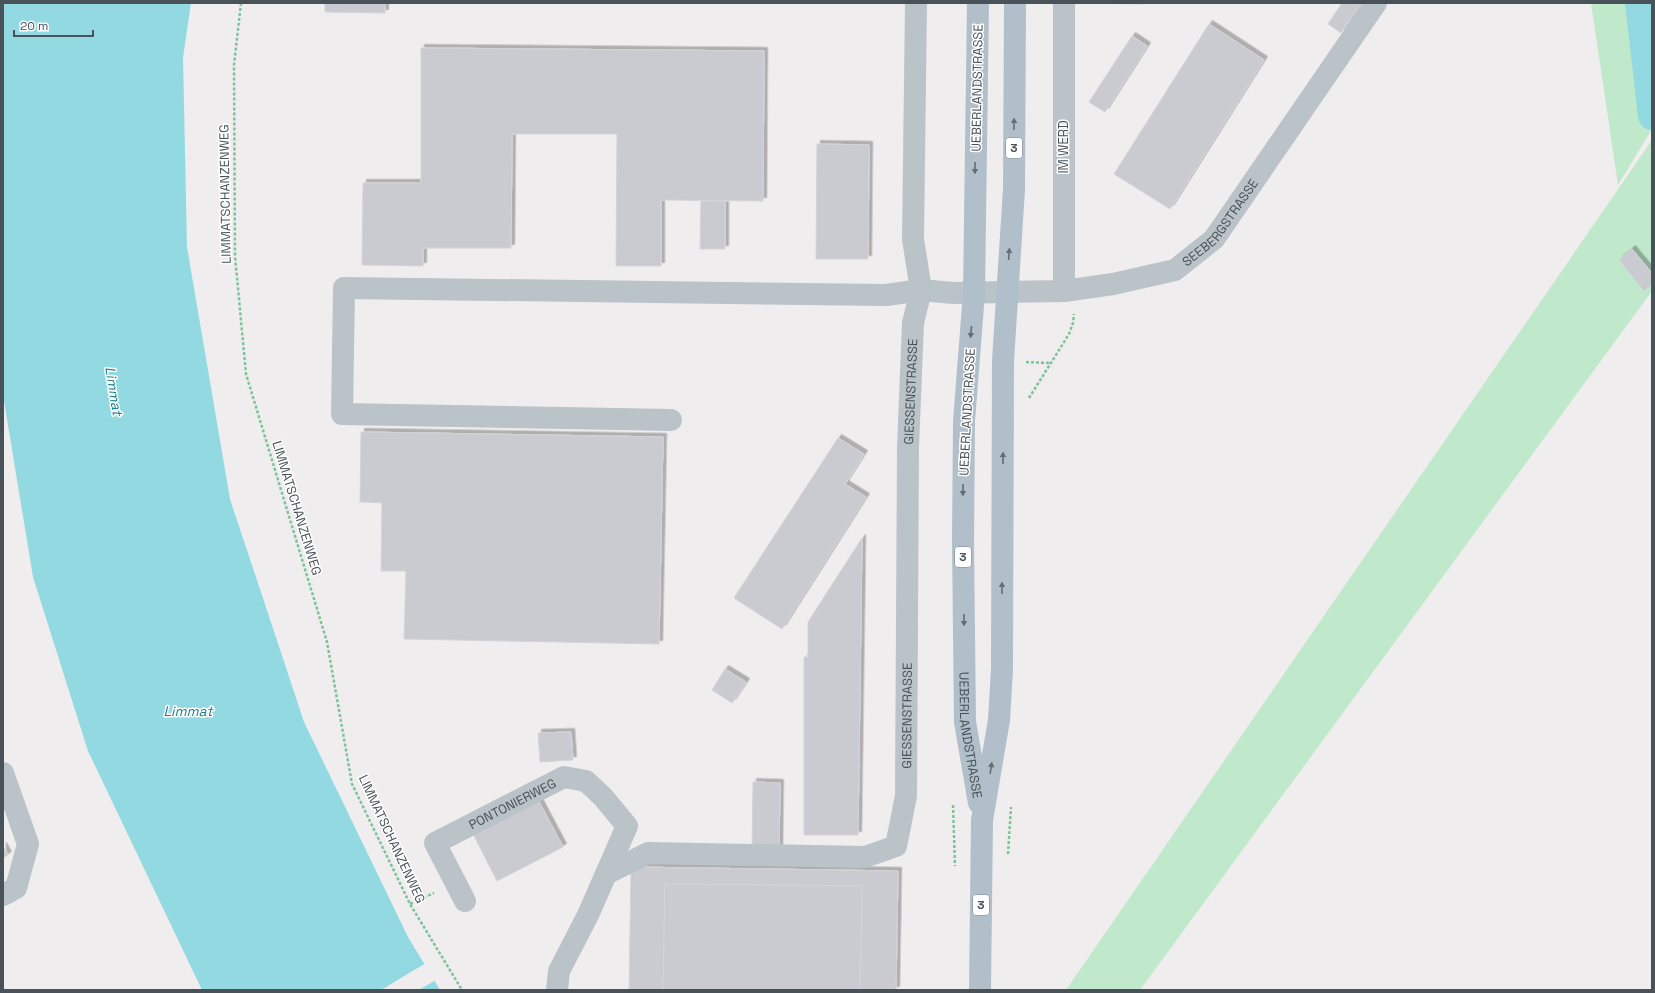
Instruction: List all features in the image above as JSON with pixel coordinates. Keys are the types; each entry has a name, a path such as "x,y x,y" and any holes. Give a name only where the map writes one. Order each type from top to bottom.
{"main road":[{"name":"UEBERLANDSTRASSE","path":"978,3 974,293 964,421 963,543 965,722 982,820"},
{"name":"UEBERLANDSTRASSE","path":"980,990 982,820 999,720 1002,669 1003,362 1006,293 1014,189 1015,3"}],"street":[{"name":"GIESSENSTRASSE","path":"608,873 648,853 865,857 896,846 906,796 908,448 913,323 921,290 913,239 916,3"},
{"name":"IM WERD","path":"1064,3 1064,291"},
{"name":"SEEBERGSTRASSE","path":"974,293 1064,291 1113,284 1175,270 1214,239 1376,3"},
{"path":"671,420 342,414 344,288 886,295 921,290 974,293"},
{"path":"3,773 28,844 16,888 3,895"},
{"name":"PONTONIERWEG","path":"465,901 435,843 564,777 586,781 603,797 627,826 608,873 559,971 557,990"}],"path":[{"name":"LIMMATSCHANZENWEG","path":"241,3 234,64 235,256 246,374 327,642 352,784 410,904 462,990"},
{"path":"410,904 422,899"}],"green space":[{"path":"1591,3 1652,3 1652,129 1618,185"},
{"path":"1652,140 1652,291 1140,990 1066,990"}],"water":[{"name":"Limmat","path":"3,3 191,3 183,58 187,247 230,499 304,722 408,937 440,990 202,990 88,751 33,577 3,395"}],"pier":[{"path":"426,963 436,980 419,990 381,990"}],"building":[{"path":"325,3 385,3 385,13 325,12"},
{"path":"1084,3 1143,3 1143,4"},
{"path":"1342,3 1360,3 1341,33 1328,24"},
{"path":"1209,24 1264,60 1170,209 1114,174"},
{"path":"1132,36 1147,46 1105,112 1089,102"},
{"path":"421,48 764,51 763,201 661,200 661,266 616,266 617,134 512,134 511,248 423,248 423,266 362,265 363,183 421,183"},
{"path":"817,144 869,145 868,259 816,259"},
{"path":"701,201 725,201 725,249 700,249"},
{"path":"1632,249 1652,273 1652,284 1644,291 1619,260"},
{"path":"361,432 663,437 659,644 404,639 406,571 381,571 382,503 360,502"},
{"path":"838,438 864,454 845,484 866,497 782,629 734,598"},
{"path":"862,538 858,835 804,835 804,657 808,657 808,622"},
{"path":"725,669 746,682 732,703 712,690"},
{"path":"571,732 573,760 540,762 538,733"},
{"path":"753,782 780,783 779,852 752,851"},
{"path":"537,798 563,847 497,881 472,832"},
{"path":"3,846 8,855 3,858"},
{"path":"631,867 898,871 896,990 860,990 862,886 665,884 663,990 629,990"},
{"path":"665,884 862,886 860,990 663,990"}],"waterway":[{"path":"1639,3 1652,116"}]}
